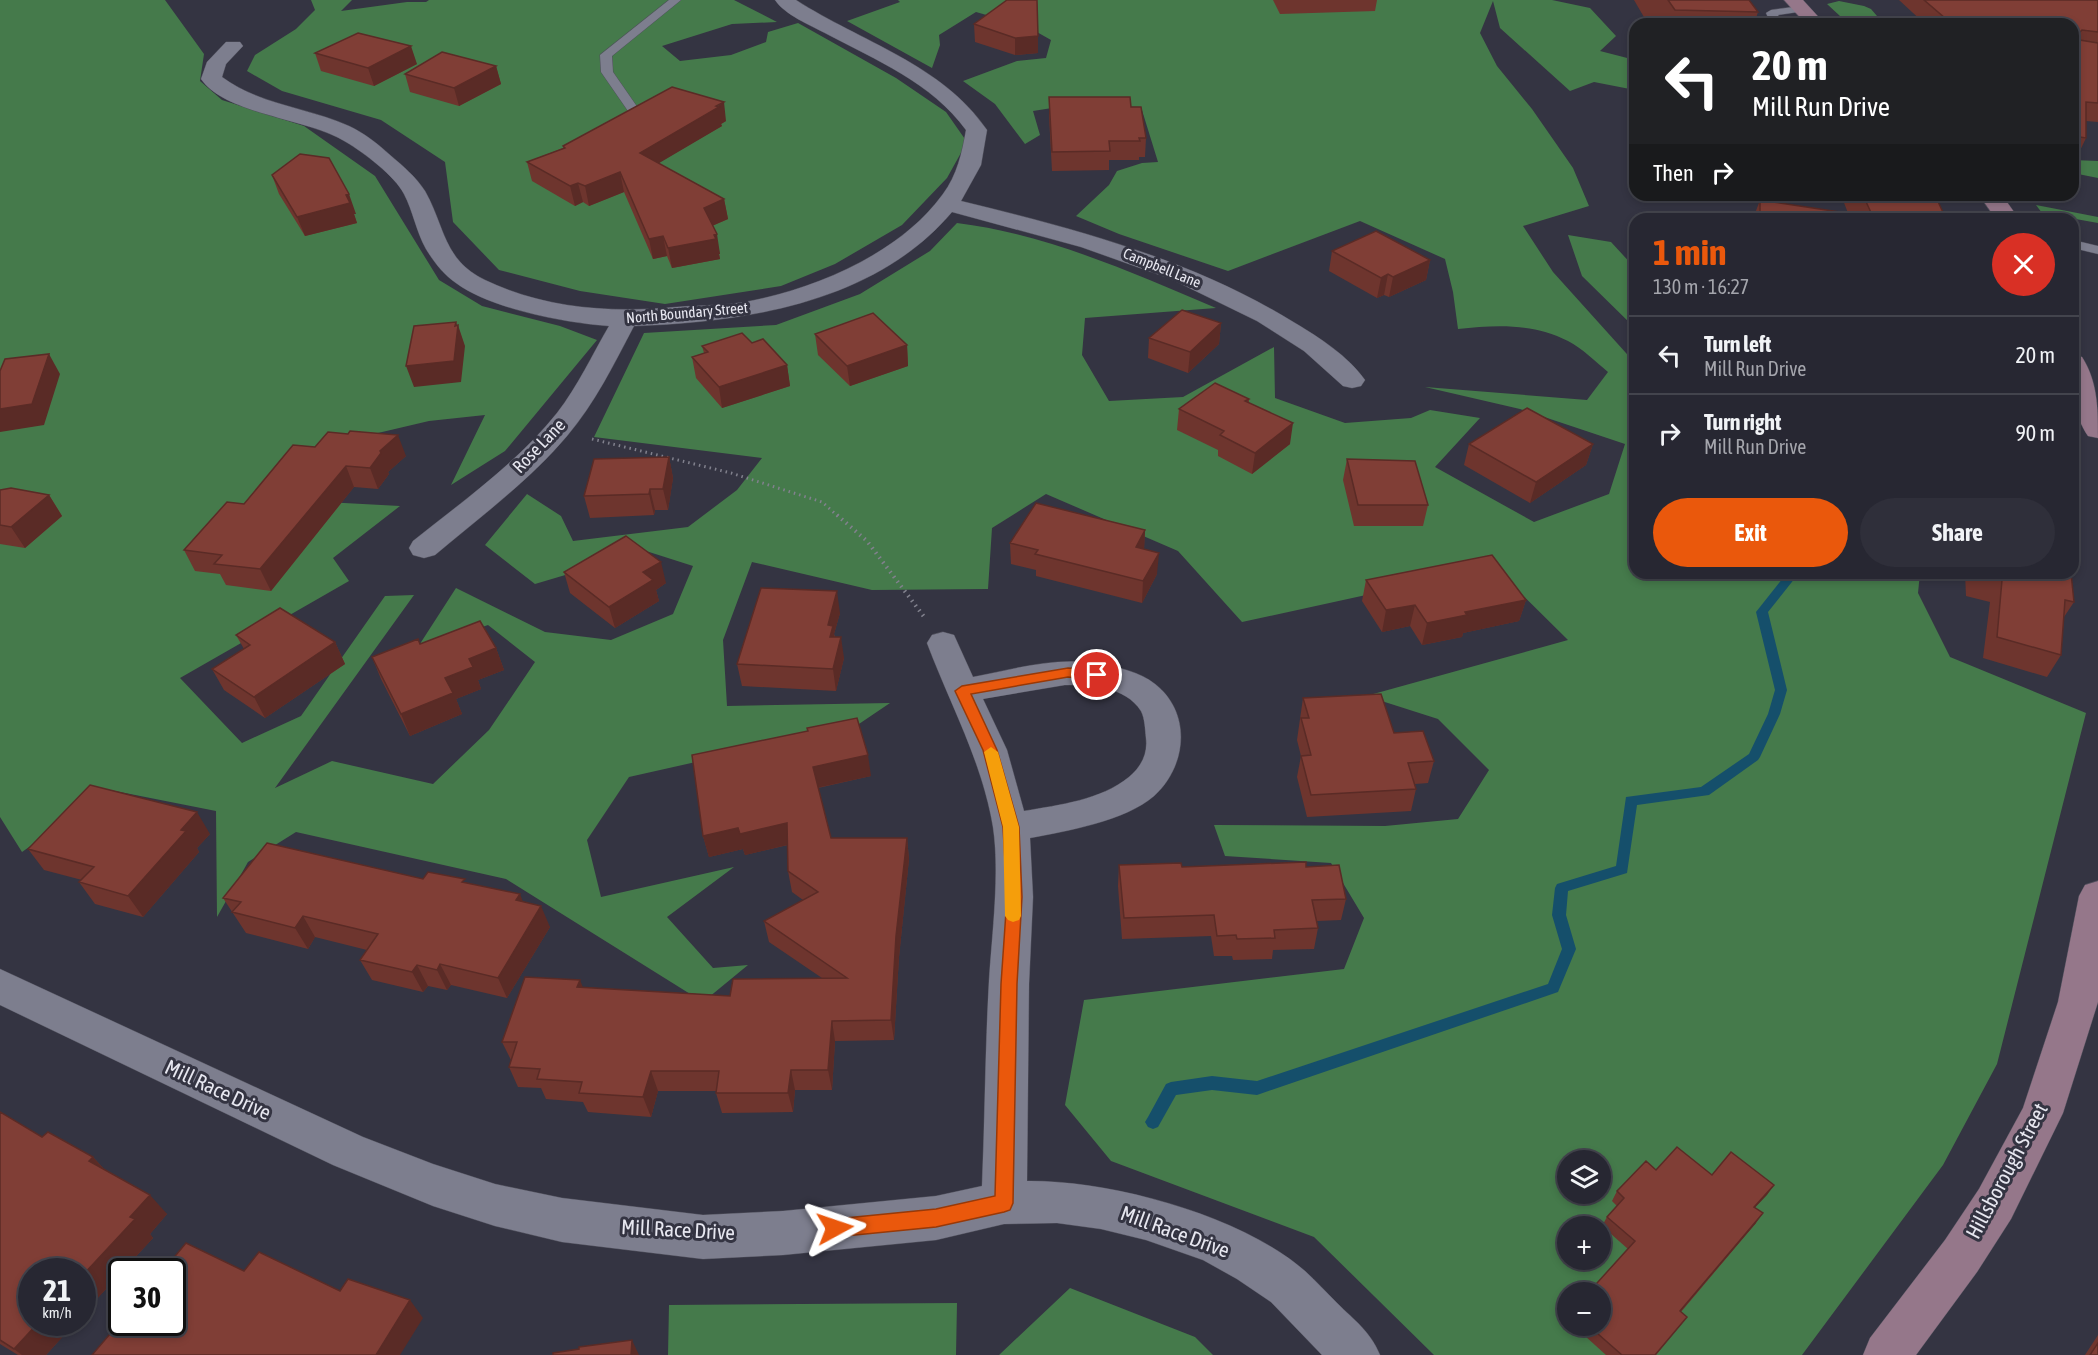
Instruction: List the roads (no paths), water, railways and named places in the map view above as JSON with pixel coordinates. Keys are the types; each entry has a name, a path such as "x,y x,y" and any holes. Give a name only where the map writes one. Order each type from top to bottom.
{"street":[{"name":"North Boundary Street","path":"233,46 217,62 211,79 234,95 343,131 375,154 406,179 420,203 439,250 454,270 480,287 539,306 570,313 625,319 710,313 764,306 810,293 850,276 888,255 949,205 976,150 977,130 957,105 923,79 805,15 784,0"},
{"path":"1797,4 1810,18"},
{"name":"Campbell Lane","path":"949,205 1074,236 1184,274 1238,301 1308,342 1353,380"},
{"name":"Rose Lane","path":"424,548 507,478 557,430 583,396 625,319"},
{"path":"2079,379 2098,430"},
{"path":"943,643 962,691 990,750 1011,827 1014,897 1009,984 1004,1203"},
{"path":"962,691 1068,673 1097,675 1133,684 1156,704 1165,732 1164,757 1150,781 1126,797 1100,807 1011,827"},
{"name":"Hillsborough Street","path":"1887,1355 1961,1256 1989,1213 2042,1113 2078,1002 2098,896"},
{"name":"Mill Race Drive","path":"0,986 300,1129 377,1163 495,1205 562,1220 704,1237 783,1233 936,1218 1004,1203 1057,1202 1101,1208 1146,1218 1216,1243 1252,1263 1287,1286 1356,1355"}],"lane":[{"path":"632,108 607,72 606,55 676,0"},
{"path":"1772,18 1771,13 1797,4"},
{"path":"2079,245 2098,250"}],"waterway":[{"path":"1153,1122 1171,1089 1212,1083 1257,1088 1553,988 1569,949 1559,915 1562,888 1622,869 1631,801 1704,792 1754,757 1774,714 1781,690 1762,612 1788,579"}]}
